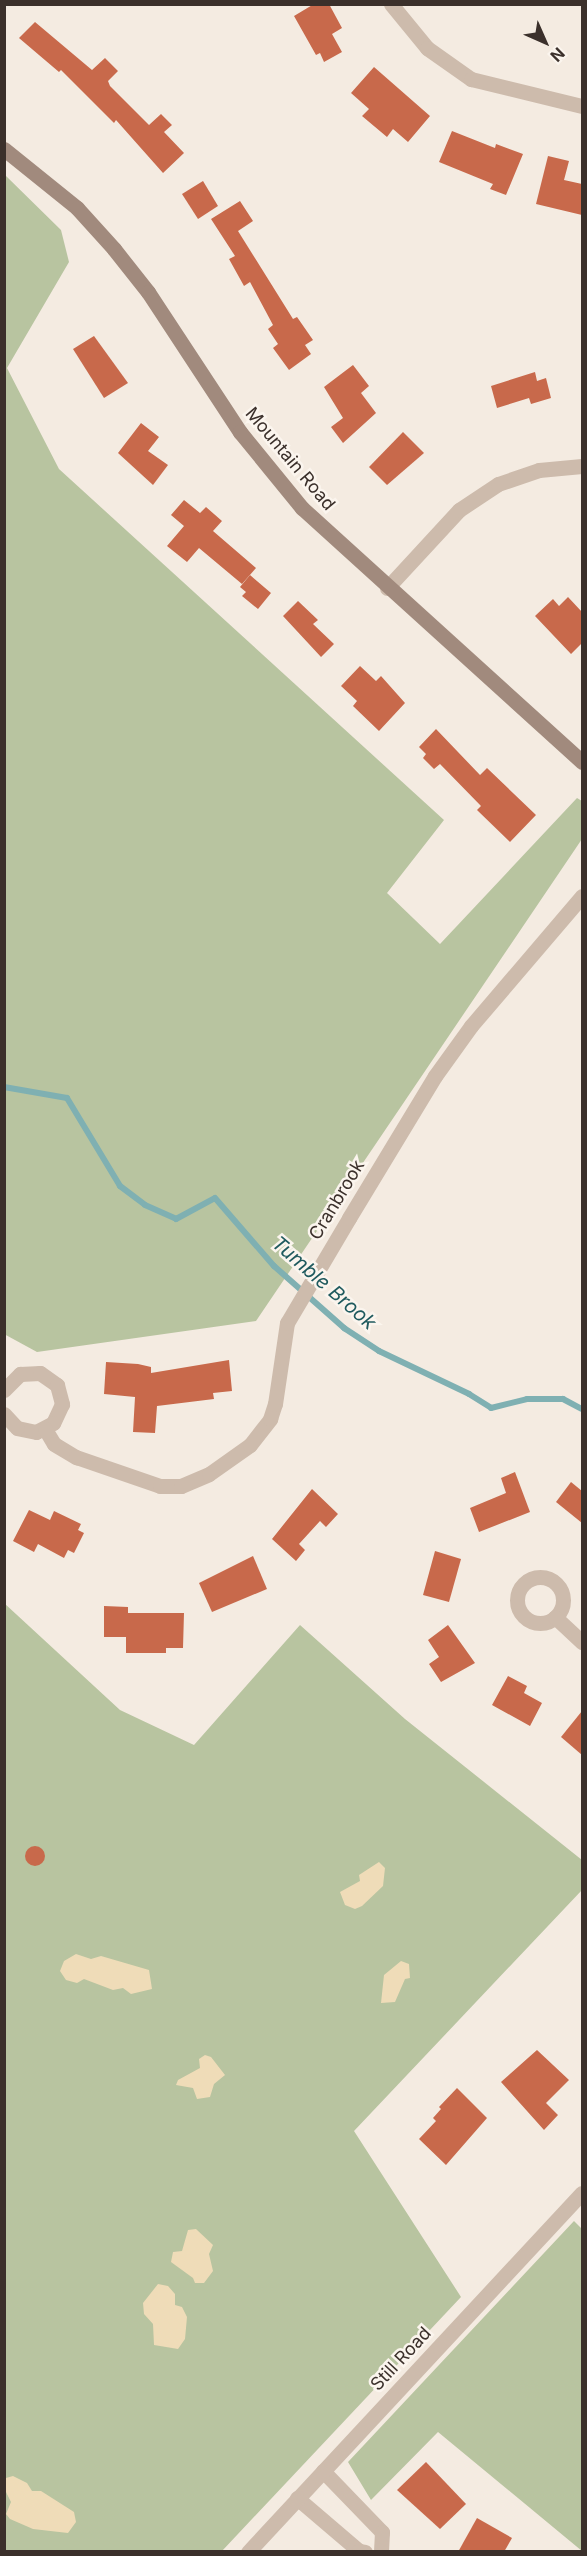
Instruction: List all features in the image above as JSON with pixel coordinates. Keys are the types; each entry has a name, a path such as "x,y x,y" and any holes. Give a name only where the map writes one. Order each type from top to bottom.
{"main road":[{"name":"Mountain Road","path":"4,149 77,208 114,249 148,292 240,432 302,508 387,588 582,762"}],"street":[{"path":"391,4 427,48 471,79 582,106"},
{"path":"387,588 459,510 498,484 539,470 582,466"},
{"name":"Cranbrook","path":"45,1429 54,1444 76,1457 144,1484 181,1486 208,1474 250,1445 270,1419 278,1389 282,1339 294,1309 435,1076 471,1026 582,896"},
{"path":"4,1390 20,1374 30,1371 50,1377 57,1384 62,1404 53,1423 45,1429 26,1431 17,1428 4,1414"},
{"path":"555,1617 582,1642"},
{"name":"Still Road","path":"248,2552 582,2193"},
{"path":"323,2471 382,2532 381,2552"},
{"path":"297,2498 359,2551 365,2552"}],"green space":[{"path":"5,175 61,230 69,262 7,368 59,469 444,820 387,893 440,944 577,798 582,801 582,839 256,1321 37,1352 4,1334"},
{"path":"4,1603 120,1710 194,1745 300,1625 405,1719 582,1860 582,1890 354,2131 461,2297 222,2551 5,2551"},
{"path":"574,2221 582,2229 582,2551 438,2432 371,2500 348,2462"}],"sand":[{"path":"379,1862 385,1868 383,1886 362,1906 355,1909 345,1905 340,1892 360,1881 359,1875"},
{"path":"76,1954 91,1959 101,1956 149,1970 152,1989 131,1994 123,1988 113,1990 84,1979 77,1983 66,1980 60,1971 64,1961"},
{"path":"401,1961 409,1964 410,1978 405,1979 395,2002 381,2003 384,1975"},
{"path":"205,2055 211,2057 225,2075 214,2084 210,2097 197,2099 193,2088 176,2085 178,2080 200,2068 199,2059"},
{"path":"196,2229 213,2245 209,2254 213,2271 204,2283 195,2283 193,2278 171,2262 173,2252 182,2251 188,2230"},
{"path":"158,2284 168,2286 175,2294 175,2305 182,2307 187,2317 185,2339 178,2349 154,2345 153,2324 144,2314 143,2303"},
{"path":"13,2476 27,2483 32,2491 41,2491 74,2512 76,2522 68,2533 33,2529 10,2519 6,2514 11,2502 6,2492 6,2478"}],"building":[{"path":"314,4 329,4 342,28 332,34 342,52 324,62 320,53 316,55 294,16"},
{"path":"35,22 92,70 105,58 118,71 108,81 110,86 149,125 161,114 172,125 164,132 184,153 163,173 116,120 114,123 61,70 59,72 19,38"},
{"path":"374,67 430,116 408,142 393,129 387,137 362,116 369,109 351,93"},
{"path":"452,131 495,148 496,144 523,154 506,195 490,189 493,184 439,162"},
{"path":"548,156 569,161 564,180 582,184 582,215 536,204"},
{"path":"203,181 218,206 198,219 182,194"},
{"path":"240,201 253,221 238,231 293,319 297,317 313,340 305,345 311,354 289,370 273,348 278,344 268,329 273,325 250,282 244,286 229,259 235,256 211,219"},
{"path":"94,336 128,383 104,398 73,349"},
{"path":"353,365 369,386 361,393 376,413 343,443 331,427 343,418 324,387"},
{"path":"535,372 537,381 546,378 551,398 531,404 529,398 497,408 491,386"},
{"path":"141,423 159,437 148,451 168,465 153,485 118,453"},
{"path":"403,432 424,453 387,485 369,467"},
{"path":"184,500 200,513 206,507 222,521 213,531 256,568 242,584 199,548 187,562 167,546 184,526 171,515"},
{"path":"250,575 271,593 258,609 242,596 246,592 240,587"},
{"path":"568,597 582,612 582,643 571,654 535,616 553,599 559,606"},
{"path":"298,601 318,620 313,624 334,644 321,657 283,616"},
{"path":"360,666 376,681 381,676 405,703 379,731 353,706 357,701 341,686"},
{"path":"436,729 480,775 487,768 536,815 510,842 477,810 481,806 440,764 434,769 423,758 426,754 419,747"},
{"path":"229,1360 232,1391 213,1393 214,1399 157,1406 155,1433 133,1432 135,1397 104,1394 106,1362 151,1367 151,1373"},
{"path":"515,1472 530,1512 479,1532 470,1508 506,1493 501,1478"},
{"path":"571,1482 582,1491 582,1523 556,1502"},
{"path":"312,1489 338,1514 326,1527 320,1521 299,1544 305,1550 296,1561 272,1539"},
{"path":"29,1510 50,1520 54,1511 81,1524 78,1530 84,1533 74,1553 68,1550 64,1558 38,1544 34,1552 13,1541"},
{"path":"435,1551 461,1559 449,1602 423,1595"},
{"path":"253,1556 267,1589 212,1612 199,1583"},
{"path":"104,1606 128,1607 128,1613 184,1613 183,1648 166,1648 166,1653 126,1653 126,1637 104,1637"},
{"path":"448,1625 475,1663 441,1682 429,1664 439,1657 428,1640"},
{"path":"508,1676 527,1686 524,1693 542,1703 530,1726 492,1705"},
{"path":"582,1711 582,1755 561,1737"},
{"path":"35,1846 42,1849 45,1856 42,1863 35,1866 28,1863 25,1856 28,1849"},
{"path":"537,2050 569,2080 546,2103 558,2115 544,2130 501,2082"},
{"path":"457,2088 487,2118 446,2165 419,2139 436,2121 433,2118 441,2109 439,2107"},
{"path":"426,2462 466,2504 440,2529 397,2490"},
{"path":"477,2518 512,2538 504,2552 458,2552"}],"waterway":[{"name":"Tumble Brook","path":"4,1087 67,1098 120,1186 145,1205 176,1219 215,1198 274,1266 344,1328 379,1351 469,1394 491,1408 527,1399 563,1399 582,1409"}]}
